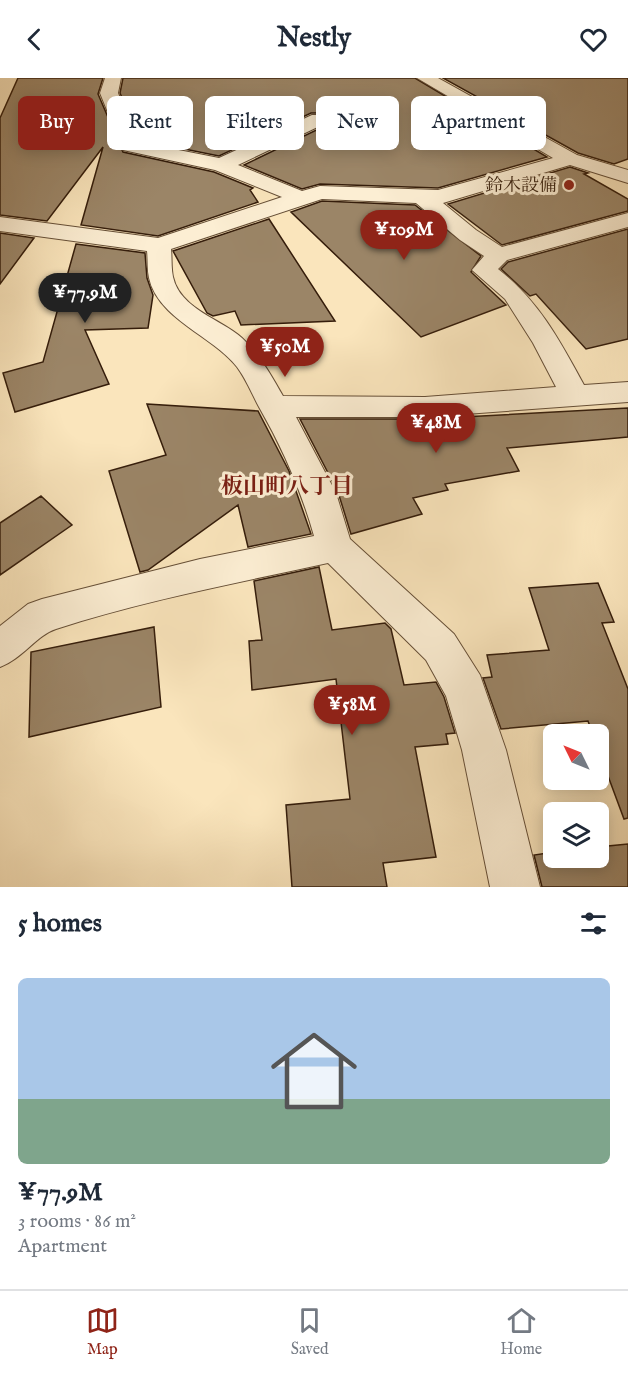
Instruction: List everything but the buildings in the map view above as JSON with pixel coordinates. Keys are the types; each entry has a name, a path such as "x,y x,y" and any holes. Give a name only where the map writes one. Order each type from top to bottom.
{"street":[{"path":"113,78 109,93 130,146 221,165 299,197"},
{"path":"425,78 570,159 628,177"},
{"path":"221,165 316,120"},
{"path":"0,224 159,245 299,197 320,192 424,198 448,195 570,159"},
{"path":"424,198 468,235 499,255"},
{"path":"575,395 547,343 514,294 484,270 499,255 628,220"},
{"path":"159,245 161,279 173,299 191,317 231,343 249,363 298,447 319,493 335,547 440,647 465,690 484,750 515,887"},
{"path":"274,406 425,407 628,392"},
{"path":"0,649 42,616 200,576 335,547"}],"place":[{"name":"鈴木設備","path":"569,185"}],"district":[{"name":"板山町八丁目","path":"287,485"}]}
